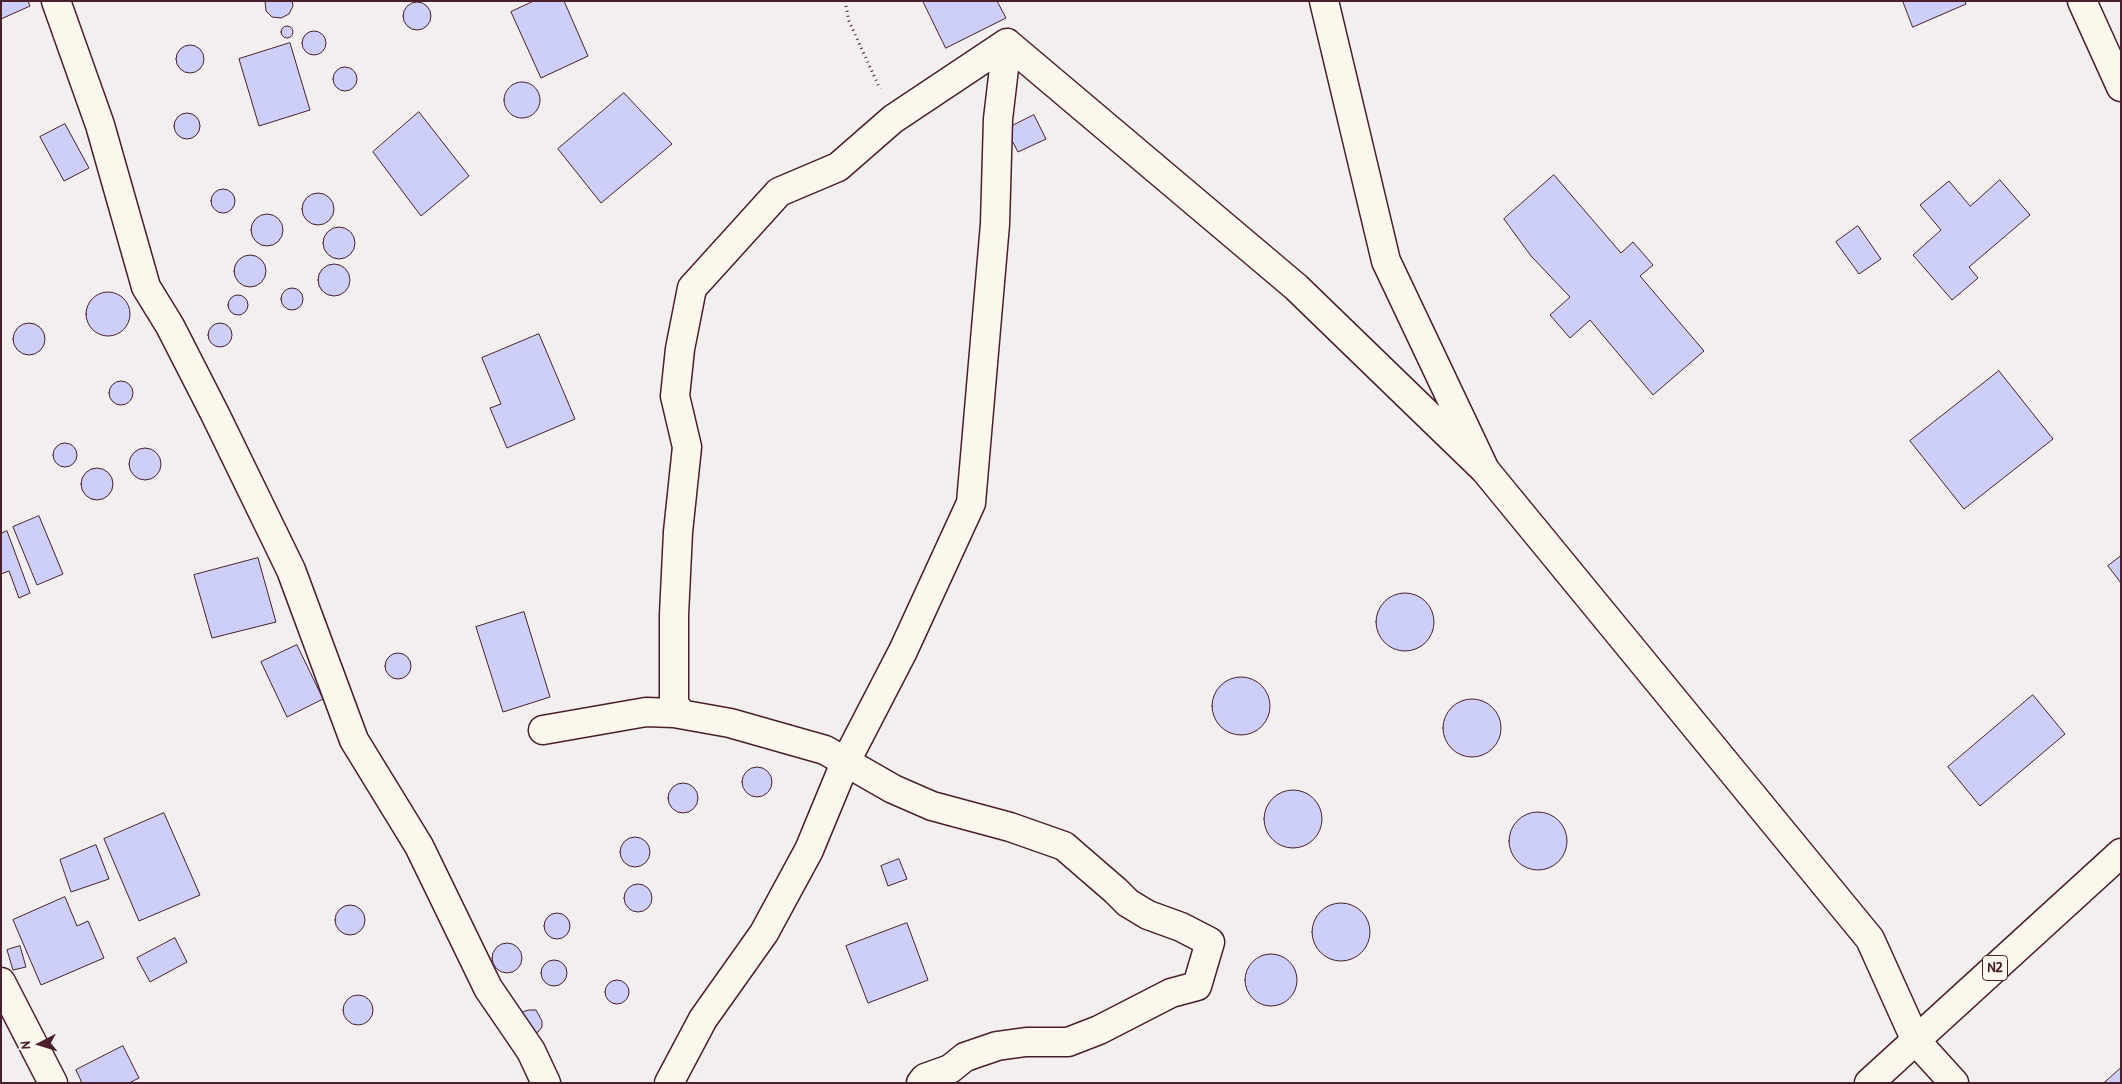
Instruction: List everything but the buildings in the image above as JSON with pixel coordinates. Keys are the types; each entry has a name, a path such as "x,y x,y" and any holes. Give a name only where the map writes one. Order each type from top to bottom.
{"main road":[{"path":"56,1 100,125 146,286 170,326 215,414 291,570 354,740 418,846 488,988 531,1051 546,1083"},
{"path":"1324,1 1386,261 1485,470"},
{"path":"2082,1 2121,87"},
{"path":"676,711 674,605 678,532 687,448 674,396 680,349 692,288 779,192 838,166 893,119 1007,43"},
{"path":"1007,43 1296,287 1485,470 1870,939 1916,1041 1954,1083"},
{"path":"669,1083 703,1019 768,925 809,850 845,763 903,650 971,503 995,224 998,119 1007,43"},
{"path":"543,730 646,712 676,711 730,723 825,750 893,789 932,806 1010,827 1064,846 1128,903 1148,915 1181,927 1210,942 1197,986 1171,993 1098,1030 1068,1042 1026,1042 997,1046 965,1057 950,1069 925,1078 921,1083"},
{"name":"N2","path":"1869,1083 2121,853"},
{"path":"1,982 53,1083"}],"path":[{"path":"845,1 849,21 893,119"}]}
